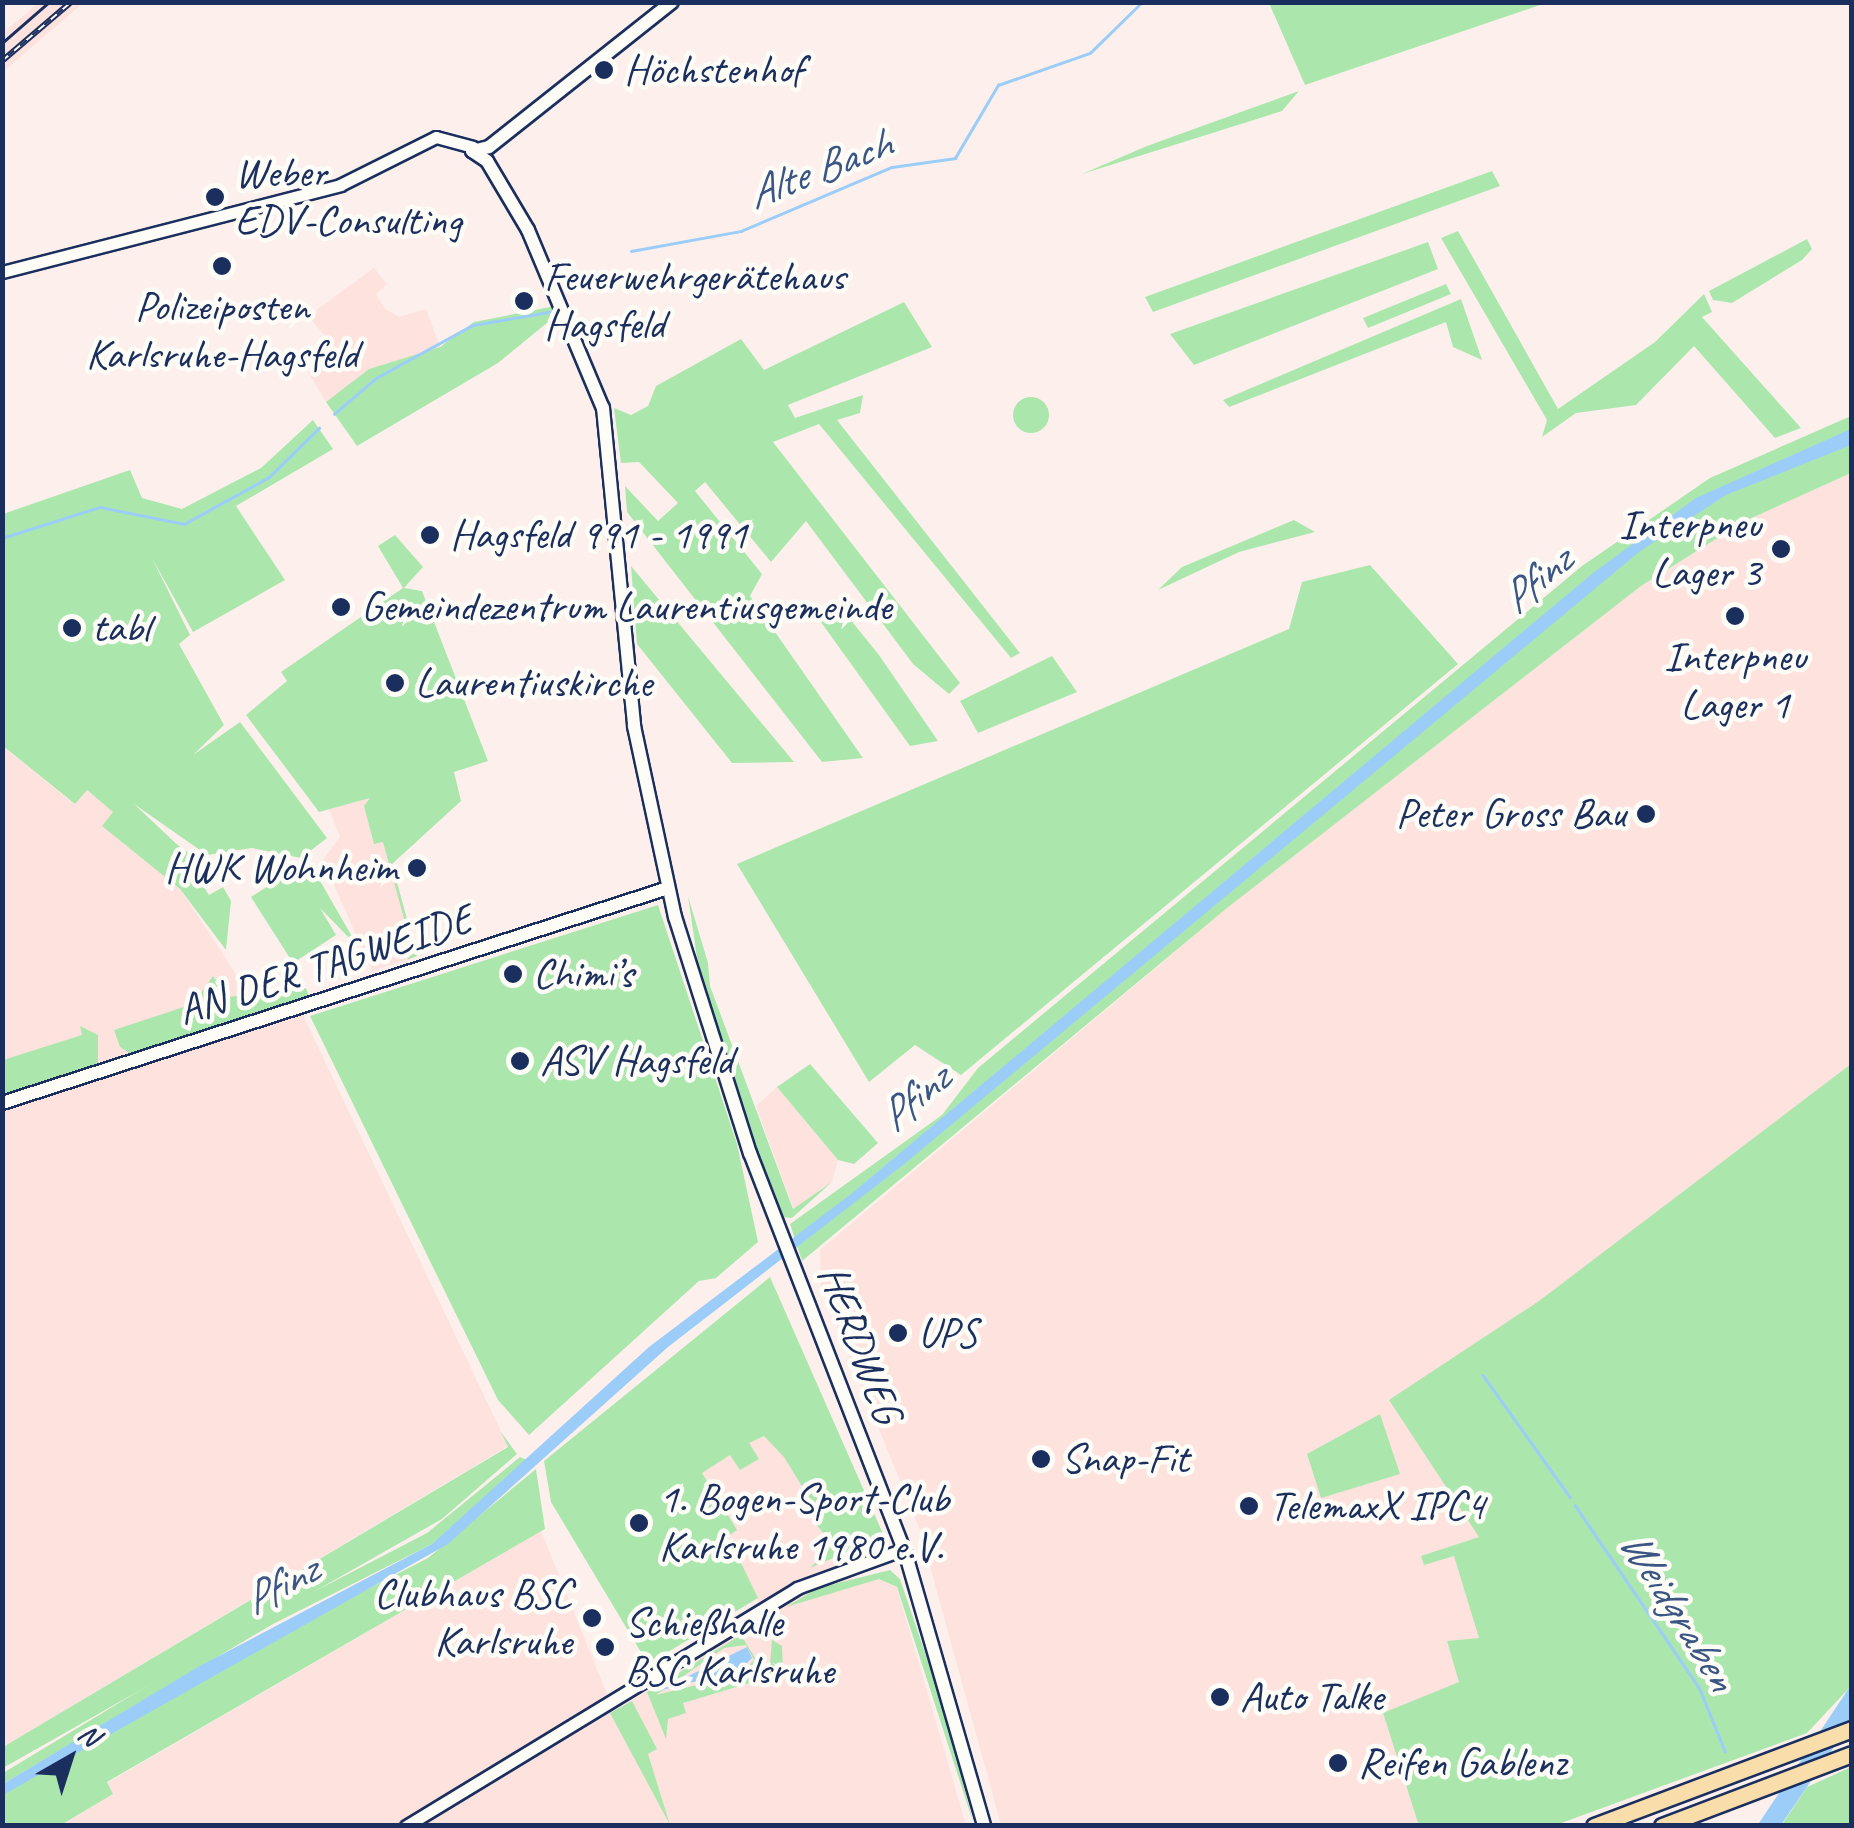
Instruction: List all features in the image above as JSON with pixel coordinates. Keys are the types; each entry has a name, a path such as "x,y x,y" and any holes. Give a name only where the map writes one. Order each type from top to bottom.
{"highway":[{"path":"1594,1826 1852,1729"},
{"path":"1662,1826 1852,1754"}],"main road":[{"path":"488,154 672,2"},
{"name":"HERDWEG","path":"473,148 476,160 488,154 528,230 606,420 634,726 668,888 720,1070 904,1549 984,1826"},
{"name":"AN DER TAGWEIDE","path":"2,1104 668,888"}],"street":[{"path":"2,272 340,185 436,137 473,148"},
{"path":"406,1826 797,1588 904,1549"}],"shaded area":[{"path":"38,3 83,3 3,72 3,33"},
{"path":"374,268 387,284 376,294 385,309 399,317 426,309 440,347 369,369 326,402 308,372 337,350 308,316"},
{"path":"1851,473 1851,1064 1555,1653 1383,1713 1419,1825 1001,1825 920,1530 821,1287 820,1250 1227,908 1641,586 1743,522"},
{"path":"2,746 74,804 86,790 114,812 103,826 180,889 269,1024 301,1011 508,1446 3,1747"},
{"path":"370,798 426,824 392,864 417,956 372,971 323,860 340,837 329,809"},
{"path":"777,1087 838,1160 832,1182 794,1210 756,1106"},
{"path":"763,1420 840,1547 853,1586 879,1578 897,1588 966,1825 61,1826 112,1794 107,1783 541,1531 614,1711 766,1618 729,1539 679,1481"}],"green space":[{"path":"1269,2 1546,3 1305,85"},
{"path":"1299,91 1282,111 1082,174 1147,146"},
{"path":"1492,171 1500,186 1153,312 1145,297"},
{"path":"1458,231 1558,409 1655,342 1704,294 1712,312 1702,317 1801,428 1775,438 1694,346 1636,405 1576,413 1542,437 1547,420 1441,238"},
{"path":"1807,239 1812,249 1802,260 1732,303 1713,300 1709,291"},
{"path":"1428,242 1438,269 1194,365 1170,334"},
{"path":"1446,284 1451,294 1368,328 1363,318"},
{"path":"1461,299 1482,360 1453,347 1446,322 1229,407 1223,400"},
{"path":"904,302 932,347 788,405 795,418 863,395 860,413 837,420 1020,653 1011,658 819,424 773,442 960,683 949,694 913,664 806,521 771,562 705,482 695,491 762,574 750,596 863,758 822,762 627,512 625,486 658,521 678,503 639,462 621,463 614,408 631,415 648,406 656,386 741,339 764,370"},
{"path":"555,306 558,314 498,363 357,446 326,402 369,369 440,347 474,322"},
{"path":"1031,397 1044,402 1049,415 1044,428 1031,433 1018,428 1013,415 1018,402"},
{"path":"1851,416 1851,473 1743,522 1641,586 1227,908 802,1261 790,1224 942,1115 978,1068 1582,566 1710,478"},
{"path":"313,420 333,449 236,506 285,580 193,632 152,558 190,635 179,644 224,725 193,755 240,722 327,838 301,858 252,848 207,855 134,804 183,850 209,861 194,871 209,895 223,887 231,901 226,950 180,889 102,826 113,812 87,790 75,804 3,746 3,514 130,470 142,498 182,509 261,468"},
{"path":"1294,520 1315,532 1239,552 1158,590 1182,567"},
{"path":"395,535 423,567 404,588 422,591 488,761 454,772 461,801 392,864 417,956 407,960 413,952 401,939 408,934 399,930 406,926 383,842 374,844 364,806 370,798 319,812 246,715 287,681 281,672 403,588 378,546"},
{"path":"1370,565 1458,664 961,1075 915,1045 869,1082 737,864 1289,629 1302,582"},
{"path":"631,566 794,762 732,763 637,644"},
{"path":"837,603 879,655 938,741 910,746 818,618"},
{"path":"1052,656 1077,692 978,733 960,701"},
{"path":"308,860 358,947 320,908 336,935 293,963 251,897 284,876 281,869"},
{"path":"688,896 708,963 710,986 793,1209 832,1182 792,1218 782,1217 741,1110 700,978"},
{"name":"ASV Hagsfeld","path":"658,905 737,1144 758,1242 716,1278 699,1281 529,1435 498,1400 310,1016"},
{"path":"213,976 228,997 306,988 309,997 134,1056 120,1047 114,1030 193,1004"},
{"path":"80,1026 98,1035 98,1068 3,1099 3,1060 82,1035"},
{"path":"810,1064 878,1143 854,1164 838,1160 777,1087"},
{"path":"1851,1064 1852,1685 1807,1733 1556,1825 1419,1826 1383,1713 1459,1682 1447,1641 1479,1638 1454,1556 1424,1565 1421,1556 1479,1537 1389,1400 1539,1301"},
{"path":"770,1277 884,1536 810,1568 833,1545 796,1500 803,1488 784,1457 764,1436 749,1443 759,1459 740,1470 730,1455 702,1473 737,1530 728,1536 758,1598 648,1664 551,1502 544,1461"},
{"path":"1380,1414 1400,1474 1321,1498 1307,1454"},
{"path":"501,1432 517,1454 442,1519 3,1768 3,1747 508,1447"},
{"path":"520,1457 529,1461 432,1544 273,1624 3,1784 3,1773 238,1631 427,1533"},
{"path":"536,1469 545,1529 107,1782 113,1794 61,1825 3,1825 2,1795 203,1674 428,1558"},
{"path":"890,1570 900,1579 943,1706 974,1825 897,1587 879,1579 786,1607 818,1588"},
{"path":"741,1635 760,1666 770,1664 772,1640 782,1646 783,1673 683,1703 686,1713 668,1719 666,1739 647,1692","holes":["746,1645 754,1660 741,1674 656,1695 724,1648"]},
{"path":"632,1701 657,1749 648,1754 670,1825 610,1713"},
{"path":"1851,1767 1851,1825 1781,1826 1807,1787"}],"water":[{"path":"1851,429 1851,445 1726,495 1639,552 903,1165 668,1347 448,1544 3,1795 3,1784 198,1667 432,1544 649,1347 851,1194 1593,573 1696,498"},
{"path":"747,1647 752,1658 740,1670 658,1691"},
{"path":"1851,1685 1851,1722 1781,1825 1757,1826"}],"waterway":[{"name":"Alte Bach","path":"631,251 741,231 892,167 955,158 998,85 1090,53 1142,2"},
{"name":"Alte Bach","path":"334,414 376,378 473,325 554,311"},
{"name":"Alte Bach","path":"2,538 100,507 184,524 269,477 319,428"},
{"name":"Weidgraben","path":"1483,1375 1570,1497"},
{"name":"Weidgraben","path":"1575,1505 1700,1689 1725,1751"}],"tram line":[{"path":"2,43 49,2"}],"railway":[{"path":"2,61 71,2"}],"place":[{"name":"Höchstenhof","path":"604,70"},
{"name":"Weber EDV-Consulting","path":"215,197"},
{"name":"Polizeiposten Karlsruhe-Hagsfeld","path":"222,266"},
{"name":"Feuerwehrgerätehaus Hagsfeld","path":"524,301"},
{"name":"Hagsfeld 991 - 1991","path":"430,535"},
{"name":"Interpneu Lager 3","path":"1781,549"},
{"name":"Gemeindezentrum Laurentiusgemeinde","path":"341,607"},
{"name":"Interpneu Lager 1","path":"1735,616"},
{"name":"tabl","path":"72,628"},
{"name":"Laurentiuskirche","path":"395,683"},
{"name":"Peter Gross Bau","path":"1646,814"},
{"name":"HWK Wohnheim","path":"417,868"},
{"name":"Chimi’s","path":"513,974"},
{"name":"ASV Hagsfeld","path":"520,1061"},
{"name":"UPS","path":"898,1333"},
{"name":"Snap-Fit","path":"1041,1459"},
{"name":"TelemaxX IPC4","path":"1249,1506"},
{"name":"1. Bogen-Sport-Club Karlsruhe 1980 e.V.","path":"639,1523"},
{"name":"Clubhaus BSC Karlsruhe","path":"592,1618"},
{"name":"Schießhalle BSC Karlsruhe","path":"605,1647"},
{"name":"Auto Talke","path":"1220,1697"},
{"name":"Reifen Gablenz","path":"1338,1763"}],"water label":[{"name":"Pfinz","path":"1536,580"},
{"name":"Pfinz","path":"914,1098"},
{"name":"Pfinz","path":"280,1585"}]}
